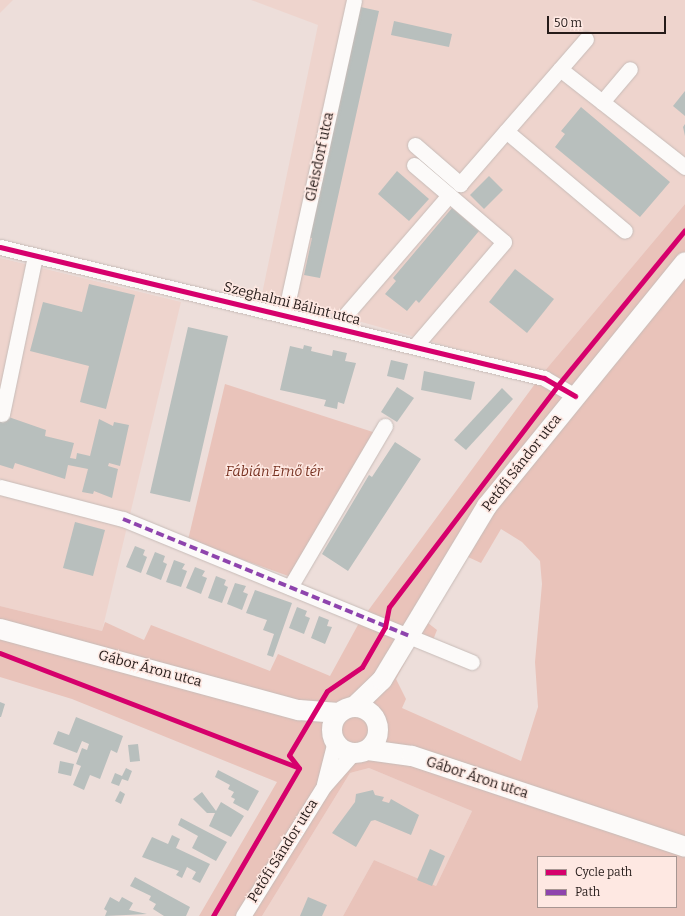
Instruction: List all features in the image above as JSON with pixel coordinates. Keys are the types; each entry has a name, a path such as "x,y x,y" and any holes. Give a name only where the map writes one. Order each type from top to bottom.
{"main road":[{"name":"Petőfi Sándor utca","path":"347,710 382,680 410,636 487,506 574,396 685,262"},
{"name":"Gábor Áron utca","path":"0,629 299,710 347,710 376,724 412,756"},
{"name":"Petőfi Sándor utca","path":"376,724 382,680"},
{"name":"Gábor Áron utca","path":"299,710 334,737 360,752 412,756 685,847"},
{"path":"334,737 347,710"},
{"path":"360,752 376,724"}],"street":[{"name":"Gleisdorf utca","path":"285,314 354,0"},
{"path":"415,145 460,184 586,39"},
{"path":"560,69 685,167"},
{"path":"602,102 630,69"},
{"path":"506,131 625,231"},
{"path":"414,164 504,242 415,346"},
{"path":"336,326 449,195"},
{"name":"Szeghalmi Bálint utca","path":"0,247 336,326 544,378 574,396"},
{"path":"2,414 35,256"},
{"path":"290,587 385,426"},
{"path":"0,487 123,519 472,662"},
{"name":"Petőfi Sándor utca","path":"324,786 334,737"},
{"name":"Petőfi Sándor utca","path":"243,916 324,786 360,752"}],"shaded area":[{"path":"0,0 13,0 0,13"},
{"path":"251,0 685,0 685,204 543,373 262,294 318,25"},
{"path":"0,258 181,302 102,631 0,606"},
{"path":"369,768 472,811 436,886 374,860 343,916 262,916 350,773"}],"green space":[{"path":"685,204 685,916 343,916 374,860 436,886 472,811 369,768 350,773 262,916 199,916 277,782 72,699 0,677 0,606 102,631 105,622 144,640 151,625 270,671 278,654 330,676 359,623 543,373","holes":["501,529 522,542 540,561 542,584 535,662 538,707 521,761 402,708 406,699 396,679 416,642 431,645 437,630 428,623 468,557 481,563"]},
{"name":"Fábián Ernő tér","path":"225,384 376,433 291,577 188,540"}],"building":[{"path":"356,6 379,11 320,278 304,275 312,238 305,237"},
{"path":"394,21 452,34 449,47 391,35"},
{"path":"685,91 685,116 673,106"},
{"path":"581,107 670,182 640,217 555,147 565,134 561,131"},
{"path":"685,124 685,136 683,127"},
{"path":"397,171 429,199 409,221 378,194"},
{"path":"489,176 503,190 484,209 470,195"},
{"path":"452,208 479,231 419,303 416,300 407,311 385,294 396,281 393,278"},
{"path":"515,269 554,299 527,333 489,302"},
{"path":"89,284 135,295 106,409 80,402 89,366 30,351 43,302 82,312"},
{"path":"188,327 228,336 190,502 150,493"},
{"path":"304,345 312,347 311,351 332,356 333,350 347,353 345,361 356,363 344,404 338,402 337,409 324,406 326,400 280,390 290,346 303,349"},
{"path":"391,360 408,364 404,380 387,376"},
{"path":"424,371 475,382 471,400 421,390"},
{"path":"397,387 414,398 397,422 381,412"},
{"path":"502,388 513,399 466,450 454,440"},
{"path":"0,414 46,430 45,436 74,443 70,458 76,459 77,453 90,456 99,419 113,426 114,422 129,425 120,466 109,463 108,466 118,469 112,498 94,491 93,494 82,492 88,469 68,465 65,479 15,463 13,469 0,465"},
{"path":"395,442 421,459 348,571 322,554 369,475 372,477"},
{"path":"75,522 105,530 93,576 63,568"},
{"path":"135,546 145,550 143,555 147,557 141,573 126,567"},
{"path":"155,552 165,556 163,562 167,564 161,580 146,574"},
{"path":"174,560 185,564 182,569 187,571 181,587 166,582"},
{"path":"195,567 205,571 202,576 207,578 201,594 186,588"},
{"path":"216,576 226,580 224,585 228,587 222,603 208,598"},
{"path":"235,583 246,586 243,592 248,594 242,610 227,604"},
{"path":"255,590 292,603 273,657 267,655 274,634 263,630 267,620 246,613"},
{"path":"297,607 307,611 305,616 310,618 304,634 289,628"},
{"path":"319,616 329,620 327,626 332,627 325,644 311,638"},
{"path":"0,702 5,704 1,717 0,717"},
{"path":"76,717 123,736 117,753 111,750 100,779 90,775 84,790 73,785 81,766 76,764 82,748 87,750 89,744 82,741 77,753 53,744 58,731 69,735"},
{"path":"138,744 140,761 130,762 128,745"},
{"path":"60,761 74,764 71,776 58,773"},
{"path":"126,768 132,771 128,781 122,779 119,786 111,783 115,773 122,776"},
{"path":"218,770 259,791 248,811 233,803 235,799 231,797 234,792 228,789 230,785 215,777"},
{"path":"373,790 375,795 384,797 382,801 389,803 391,799 419,815 411,835 375,820 371,821 356,847 332,833 355,802 356,794"},
{"path":"120,791 125,794 121,804 115,801"},
{"path":"202,792 216,811 221,802 244,816 231,837 209,826 215,813 207,813 193,799"},
{"path":"181,818 227,842 216,861 192,848 198,836 178,825"},
{"path":"172,835 180,839 176,848 210,864 200,883 192,879 196,872 187,867 182,878 176,875 179,871 142,857 152,837 168,844"},
{"path":"430,849 445,856 432,886 417,880"},
{"path":"135,877 190,907 186,916 164,916 153,909 156,904 149,900 151,896 130,886"},
{"path":"110,897 119,902 122,897 133,903 129,910 147,914 105,916 107,911 104,909"},
{"path":"308,897 327,905 322,916 300,916"}],"marked path":[{"path":"123,519 410,636"}],"cycle path":[{"path":"299,768 289,755 327,691 362,667 385,627 389,607 558,385 685,230"},
{"path":"0,247 544,378 575,396"},
{"path":"0,653 297,767"},
{"path":"213,916 299,768"}]}
